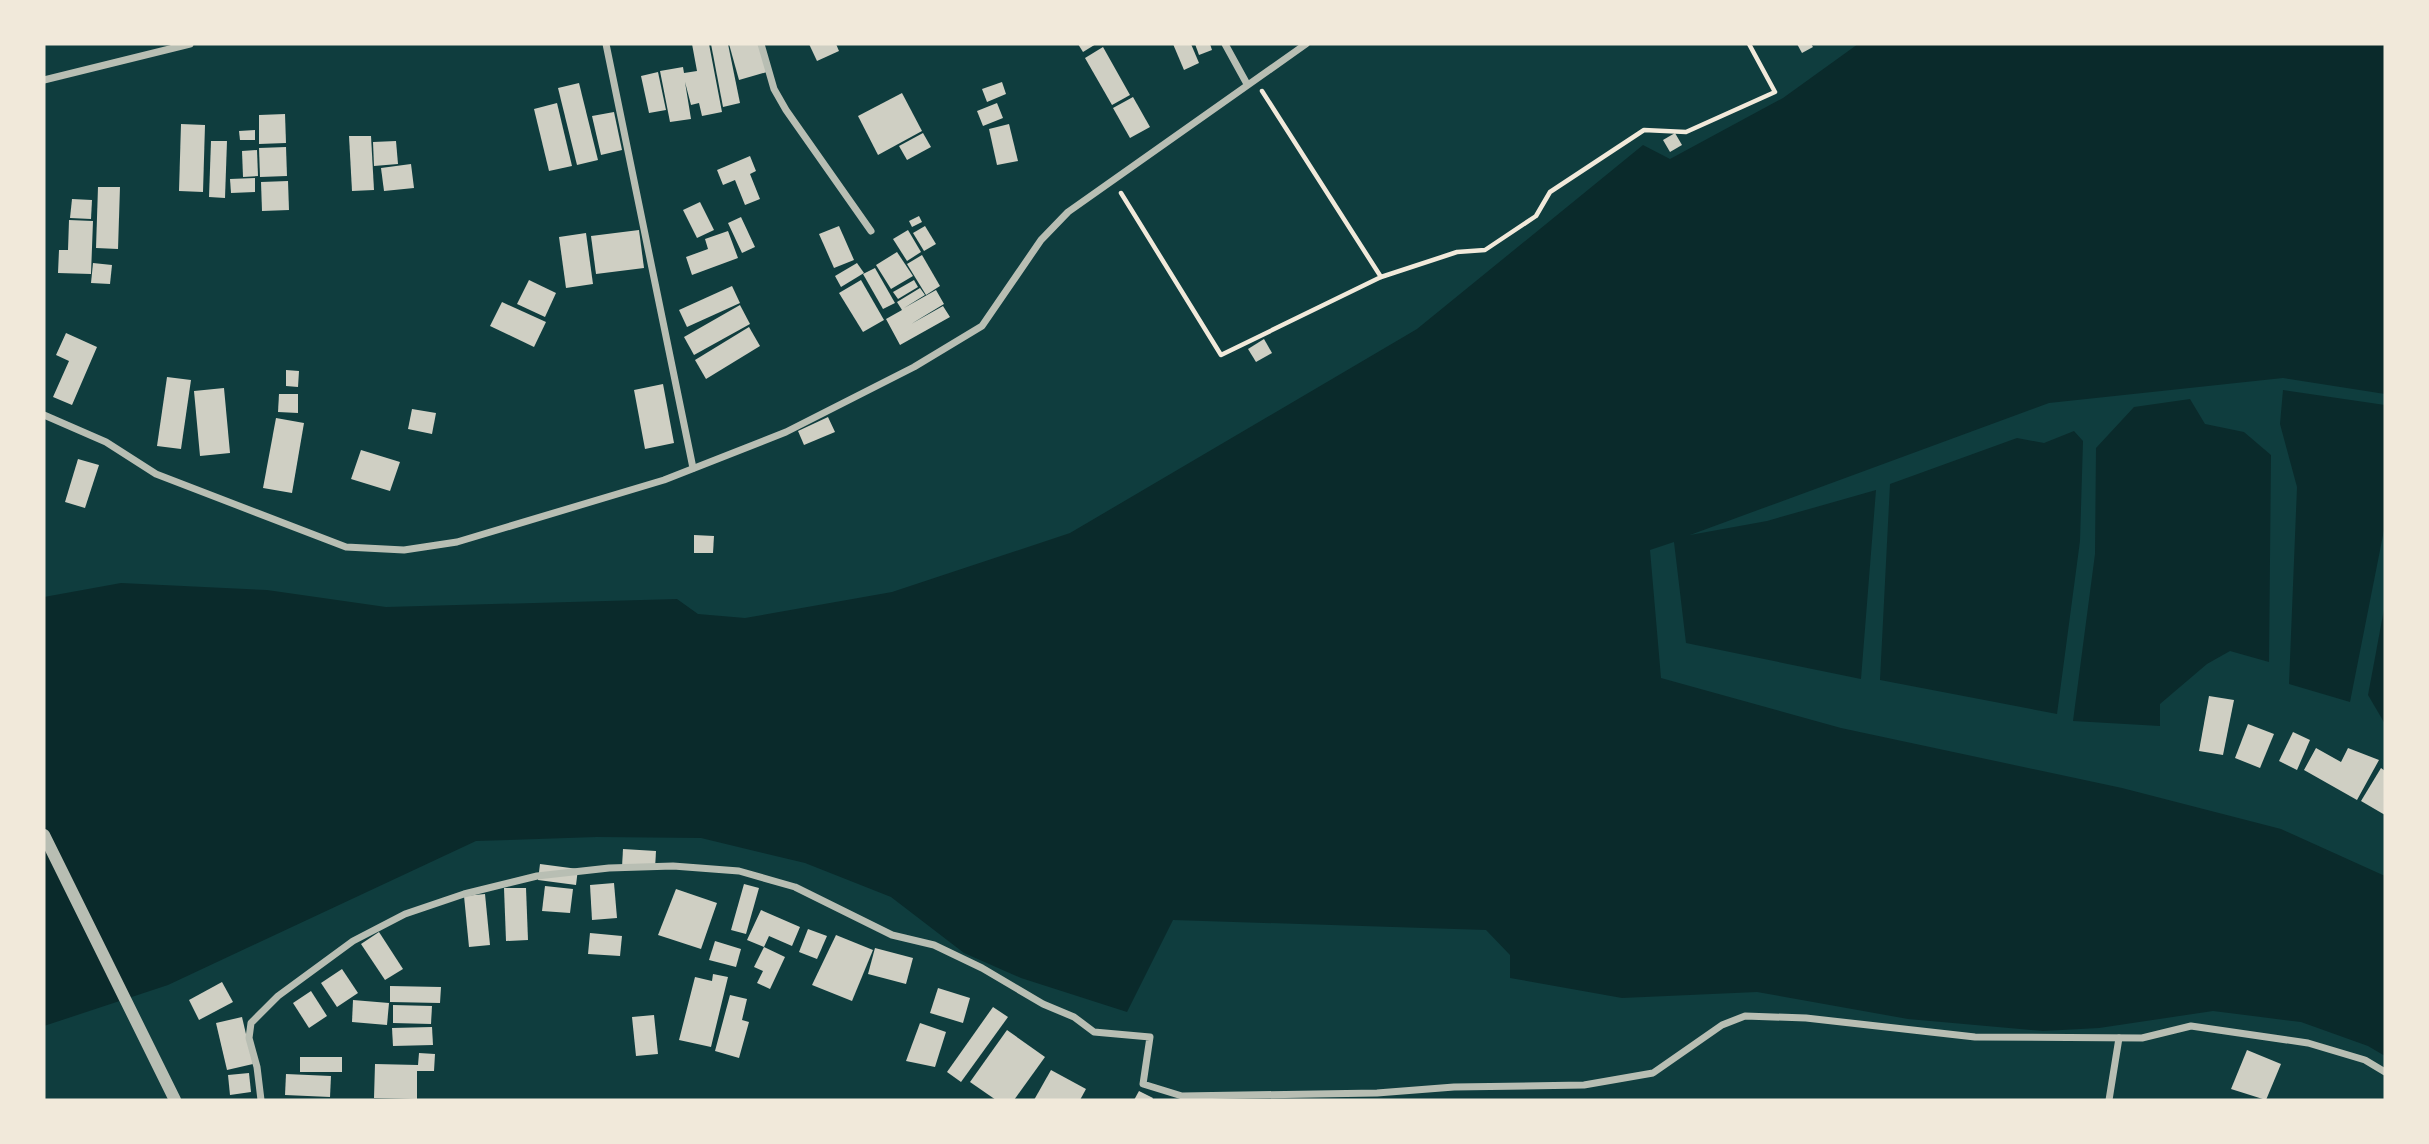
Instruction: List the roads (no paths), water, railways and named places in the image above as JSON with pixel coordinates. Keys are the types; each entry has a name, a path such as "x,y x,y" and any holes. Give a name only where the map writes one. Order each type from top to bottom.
{"street":[{"path":"44,80 190,44"},
{"path":"606,44 693,468"},
{"path":"761,44 774,89 786,110 872,231"},
{"path":"1224,44 1247,84"},
{"path":"44,415 106,442 156,474 346,547 404,550 457,542 693,468 786,432 914,367 982,326 1041,240 1068,212 1306,44"},
{"path":"44,835 175,1100"},
{"path":"261,1100 257,1067 249,1038 251,1023 278,996 353,941 405,914 464,894 537,876 609,868 673,866 738,871 795,887 892,935 934,946 982,968 1042,1004 1074,1017 1094,1032 1150,1037 1143,1084 1182,1096 1377,1093 1454,1087 1584,1085 1653,1073 1722,1025 1745,1016 1806,1018 1975,1037 2142,1038 2191,1026 2308,1043 2365,1060 2385,1072"},
{"path":"2109,1100 2119,1038"}],"water":[{"path":"1858,44 2385,44 2385,394 2283,378 2049,403 1690,535 1767,521 1876,490 1861,679 1686,643 1674,542 1650,550 1661,678 1841,728 2122,788 2281,829 2385,876 2385,1056 2368,1046 2301,1022 2213,1011 2099,1028 2043,1031 1908,1019 1757,992 1622,998 1510,978 1510,955 1486,930 1173,920 1127,1012 1021,978 964,953 891,897 805,863 701,838 597,837 476,841 168,985 44,1026 44,597 121,583 267,590 386,607 677,599 698,614 745,618 892,592 1070,533 1417,329 1643,145 1670,159 1783,98"},
{"path":"2283,390 2385,405 2385,525 2350,702 2289,684 2297,487 2280,424"},
{"path":"2190,399 2205,424 2244,432 2271,455 2269,662 2230,651 2207,664 2160,704 2160,726 2073,721 2095,554 2096,448 2134,407"},
{"path":"2074,431 2083,441 2080,541 2057,714 1880,680 1890,484 2017,438 2044,443"},
{"path":"2385,604 2385,724 2368,695"}]}
